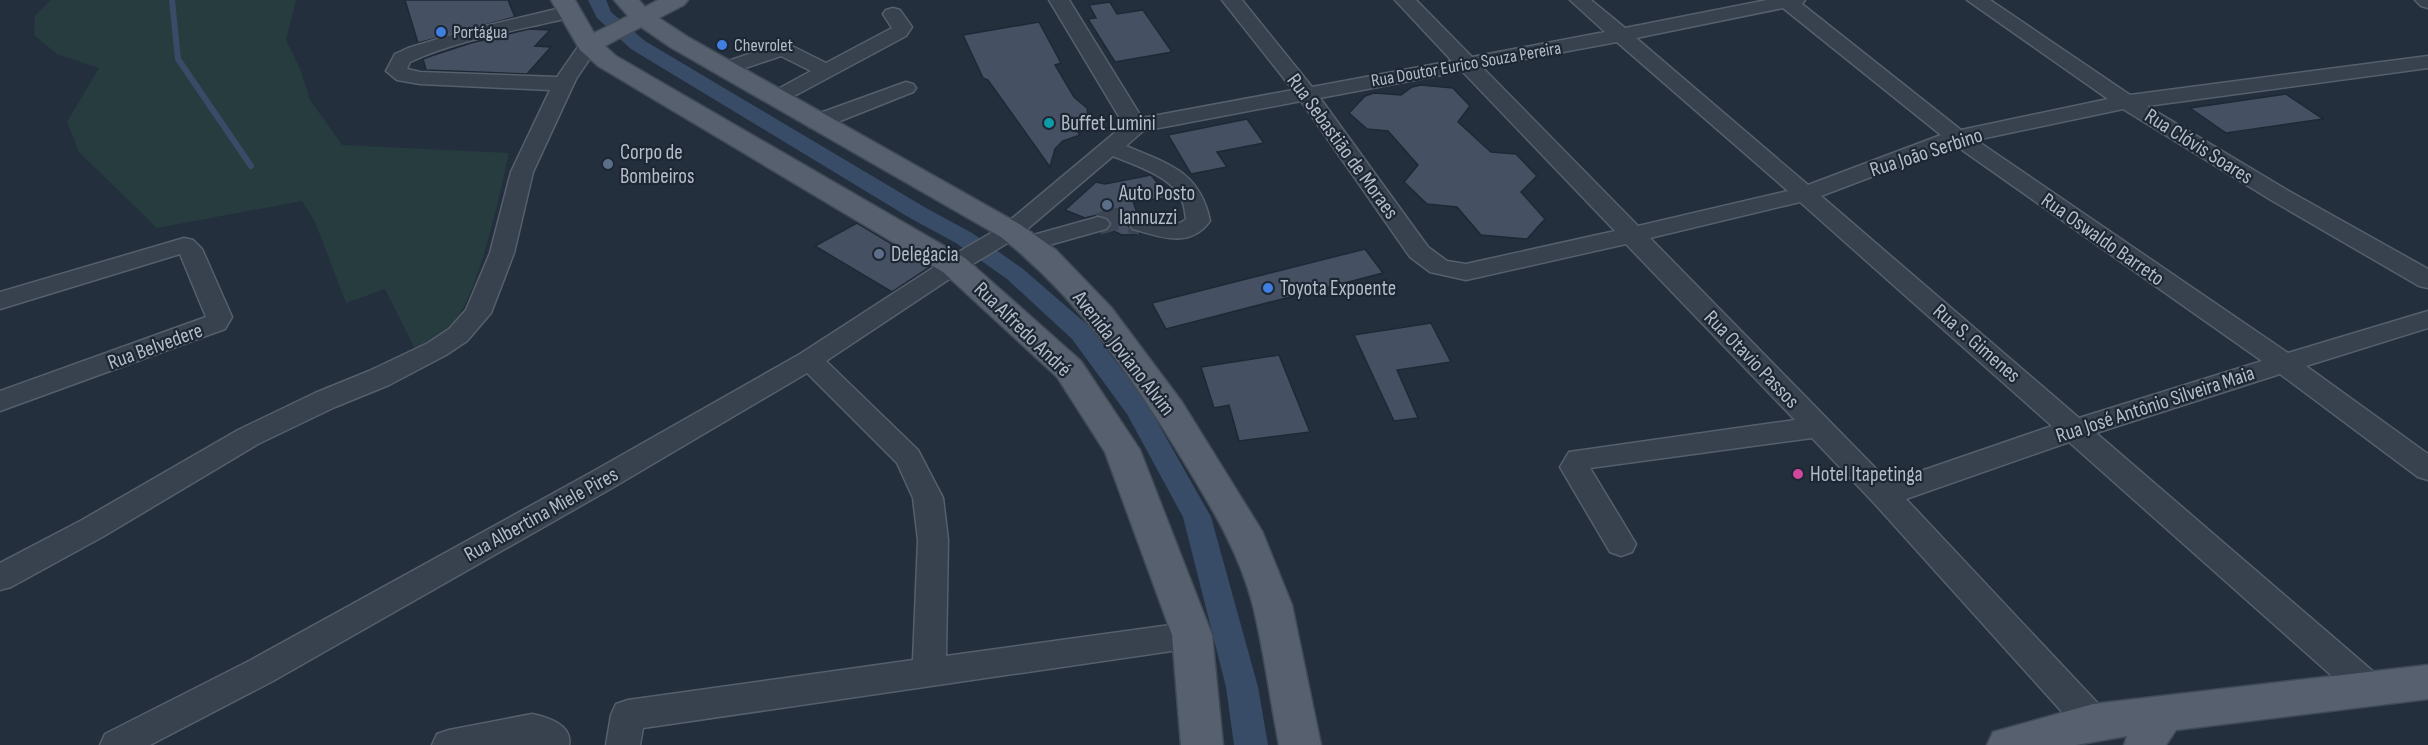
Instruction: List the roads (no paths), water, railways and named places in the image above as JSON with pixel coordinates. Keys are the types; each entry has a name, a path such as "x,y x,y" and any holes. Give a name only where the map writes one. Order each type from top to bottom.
{"main road":[{"name":"Rua Alfredo André","path":"566,6 595,42 638,80 959,262 1069,369 1122,450 1192,635 1202,745"},
{"path":"595,42 647,11"},
{"name":"Avenida Joviano Alvim","path":"647,11 724,69 1045,257 1100,314 1135,361 1210,474 1249,542 1272,605 1300,745"},
{"path":"2008,745 2093,722 2154,730 2428,682"}],"street":[{"path":"1011,239 1136,126 1059,0"},
{"name":"Rua Sebastião de Moraes","path":"1232,0 1306,93 1419,252 1439,267 1466,272"},
{"name":"Rua Otavio Passos","path":"1405,0 1884,495 2093,722"},
{"name":"Rua S. Gimenes","path":"1580,0 2372,690"},
{"name":"Rua Doutor Eurico Souza Pereira","path":"1136,126 1622,35 1789,0"},
{"name":"Rua Oswaldo Barreto","path":"1789,0 1957,137 2283,363 2428,469"},
{"name":"Rua Clóvis Soares","path":"1977,0 2126,102 2279,195 2428,280"},
{"path":"564,84 420,78 404,76 396,71 402,58 415,52 566,6"},
{"path":"776,98 899,32 902,27 893,14"},
{"path":"0,578 93,528 248,437 325,400 379,378 437,349 458,335 478,313 502,254 522,172 564,84 595,42"},
{"path":"724,69 780,49 826,71"},
{"name":"Rua João Serbino","path":"1466,272 1805,194 1957,137 2126,102 2428,62"},
{"path":"817,122 906,88"},
{"path":"1111,147 1177,179 1190,191 1194,201 1198,221 1187,231 1170,232 1141,224"},
{"path":"1011,239 1098,224"},
{"name":"Rua Albertina Miele Pires","path":"117,745 261,671 602,480 808,360 959,262 1011,239"},
{"name":"Rua Belvedere","path":"0,301 184,245 190,249 219,317 216,323 205,328 0,401"},
{"name":"Rua José Antônio Silveira Maia","path":"1884,495 2075,429 2428,320"},
{"path":"808,360 908,457 928,498 933,540 929,672"},
{"path":"1621,544 1575,467 1579,459 1819,427"},
{"path":"625,730 929,672 1192,635"},
{"path":"449,745 532,729 543,730 553,740 552,745"}],"waterway":[{"path":"172,0 178,59 251,166"},
{"path":"597,0 603,14 638,45 918,213 964,238 1015,274 1081,333 1137,409 1197,517 1242,687 1251,745"}],"tunnel":[{"path":"1098,224 1116,219 1141,224"}],"place":[{"name":"Portágua","path":"441,32"},
{"name":"Chevrolet","path":"722,45"},
{"name":"Buffet Lumini","path":"1049,123"},
{"name":"Corpo de Bombeiros","path":"608,164"},
{"name":"Auto Posto Iannuzzi","path":"1107,205"},
{"name":"Delegacia","path":"879,254"},
{"name":"Toyota Expoente","path":"1268,288"},
{"name":"Hotel Itapetinga","path":"1798,474"}]}
